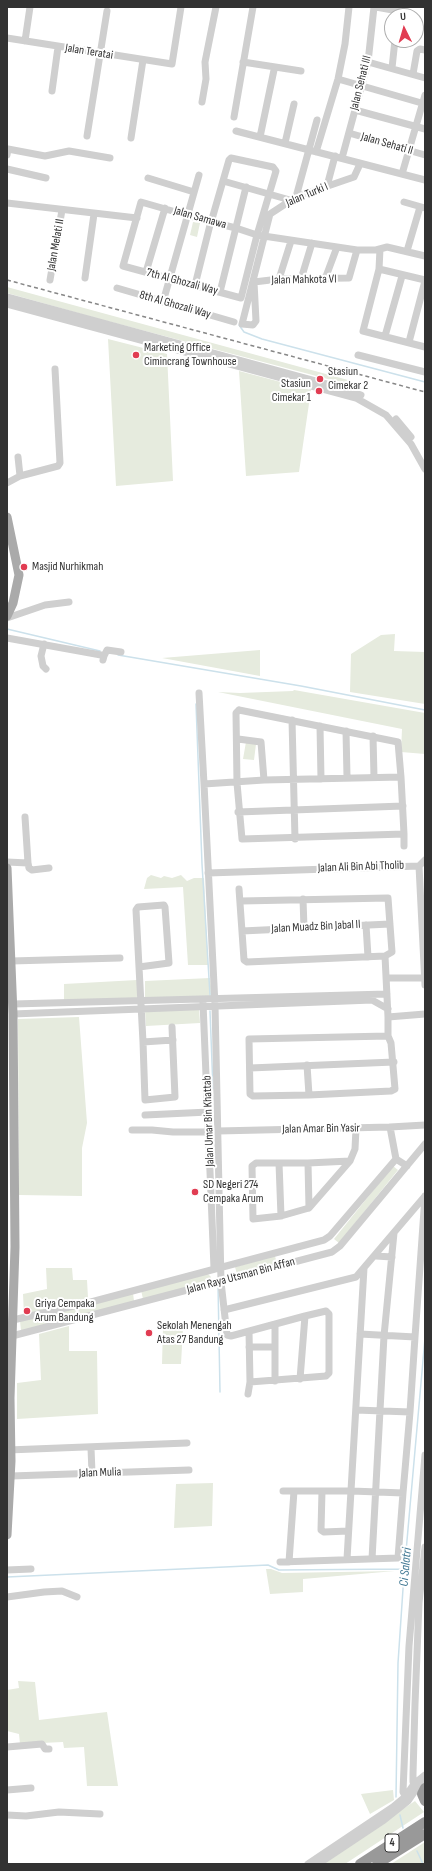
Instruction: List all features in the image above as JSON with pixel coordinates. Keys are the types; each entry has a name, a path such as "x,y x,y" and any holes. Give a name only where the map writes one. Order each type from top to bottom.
{"highway":[{"path":"419,1786 425,1801"},
{"name":"4","path":"360,1864 425,1822"},
{"name":"4","path":"377,1864 425,1834"}],"main road":[{"path":"7,517 19,575 13,603 7,617"},
{"path":"7,868 13,1004 15,1248 9,1329 9,1450 11,1476 7,1535"}],"street":[{"path":"25,41 30,7"},
{"name":"Jalan Teratai","path":"7,38 172,64 181,7"},
{"path":"202,102 206,79 205,62 216,7"},
{"path":"234,117 253,7"},
{"path":"223,180 293,199 313,151 339,80 349,7"},
{"name":"Jalan Sehati III","path":"327,186 349,133 362,86 368,62 375,7"},
{"path":"87,136 99,53 107,11"},
{"path":"52,91 58,47"},
{"path":"392,68 394,48"},
{"path":"413,74 417,51 420,49 425,50"},
{"path":"131,138 143,60"},
{"path":"244,62 301,71"},
{"path":"368,62 425,78"},
{"path":"260,137 274,70"},
{"path":"339,80 424,104"},
{"path":"402,174 424,104 425,95"},
{"path":"285,143 294,104"},
{"path":"355,110 425,129"},
{"path":"313,151 317,120"},
{"path":"236,131 425,180"},
{"name":"Jalan Sehati II","path":"349,133 425,155"},
{"path":"7,155 8,149 44,156 69,151 110,158"},
{"path":"195,285 211,222 231,158 273,167 276,171 260,235 254,282 242,324 253,325 256,321 254,282"},
{"name":"Jalan Turki I","path":"260,235 270,214 293,199 354,177 360,164"},
{"path":"7,169 46,178"},
{"path":"163,302 199,175"},
{"path":"148,178 194,192"},
{"path":"220,292 246,187"},
{"name":"Jalan Samawa","path":"136,218 142,202 260,235 291,241 357,250 380,249 387,247 425,256"},
{"path":"404,202 421,207 407,251"},
{"path":"7,203 136,218"},
{"path":"146,272 165,208"},
{"name":"Jalan Melati II","path":"50,280 62,210"},
{"path":"85,278 94,214"},
{"name":"7th Al Ghozali Way","path":"136,218 123,266 241,298 260,235"},
{"path":"279,279 291,241"},
{"path":"301,279 312,243"},
{"path":"325,279 337,247"},
{"path":"380,249 379,269 363,331 425,347"},
{"name":"Jalan Mahkota VI","path":"254,282 279,279 349,278 357,250"},
{"path":"379,269 425,281 409,342"},
{"path":"385,336 402,276"},
{"name":"8th Al Ghozali Way","path":"117,288 234,322"},
{"path":"7,297 356,398 386,415 399,429 420,458 425,469"},
{"path":"7,304 254,368 346,390 372,400 389,411 403,426 425,458"},
{"path":"358,355 425,372"},
{"path":"7,483 20,476 58,466 60,463 55,369"},
{"path":"18,457 20,476"},
{"path":"7,617 45,605 69,602"},
{"path":"7,638 104,656 121,652"},
{"path":"44,644 41,656 43,666 46,669"},
{"name":"Jalan Umar Bin Khattab","path":"199,693 214,1002 218,1133 217,1268"},
{"path":"404,834 242,839 238,812 238,739 236,713 238,711 292,720 398,742 403,806 404,834 404,846"},
{"path":"292,720 294,780 293,809 295,838"},
{"path":"320,726 320,778"},
{"path":"346,731 347,777"},
{"path":"373,736 374,777"},
{"path":"238,739 261,742 264,780"},
{"path":"204,784 347,777 401,777"},
{"path":"238,812 403,806"},
{"path":"25,817 28,863 30,869 49,868"},
{"path":"419,866 425,860"},
{"path":"7,862 28,863"},
{"name":"Jalan Ali Bin Abi Tholib","path":"208,873 419,866 425,982"},
{"path":"239,889 244,960 247,962 385,956 392,952 389,899 386,897 241,901"},
{"path":"303,899 304,928"},
{"path":"138,967 169,963 166,907 164,905 138,907 136,910 138,967 144,1042 146,1100 175,1097 172,1028"},
{"name":"Jalan Muadz Bin Jabal II","path":"242,931 390,924"},
{"path":"366,925 368,957"},
{"path":"385,956 388,1036 392,1043 395,1089 391,1091 252,1096 250,1094 249,1039 388,1036"},
{"path":"11,961 120,958"},
{"path":"386,978 425,982"},
{"path":"13,1004 141,1000 214,1002 372,997 387,994"},
{"path":"372,997 388,1009"},
{"path":"13,1014 141,1009 203,1002"},
{"name":"Jalan Umar Bin Khattab","path":"203,1002 217,1268"},
{"path":"34,1004 36,1008 35,1013"},
{"path":"388,1017 425,1014"},
{"path":"144,1042 173,1040"},
{"path":"250,1068 394,1062"},
{"path":"307,1065 309,1094"},
{"path":"145,1115 209,1112"},
{"name":"Jalan Amar Bin Yasir","path":"132,1130 218,1133 425,1125"},
{"path":"390,1127 396,1159 407,1166"},
{"path":"350,1161 256,1163 252,1166 252,1218 281,1216 309,1208 350,1161 355,1149 356,1128"},
{"name":"Jalan Raya Utsman Bin Affan","path":"9,1329 141,1302 335,1250 340,1246 425,1144"},
{"name":"Jalan Raya Utsman Bin Affan","path":"9,1329 138,1289 318,1242 327,1238 396,1159"},
{"path":"278,1163 281,1216"},
{"path":"308,1163 309,1208"},
{"path":"224,1310 357,1276 376,1256 425,1196"},
{"path":"280,1562 398,1558 425,1196"},
{"path":"372,1559 384,1336 394,1233"},
{"path":"376,1256 392,1258"},
{"path":"216,1283 217,1268"},
{"path":"347,1559 364,1268"},
{"path":"206,1271 213,1276 216,1283 224,1310 228,1336 305,1316 326,1312 329,1314 329,1373 324,1377 250,1382"},
{"path":"352,1278 364,1281"},
{"path":"138,1289 141,1302"},
{"path":"300,1379 305,1316"},
{"path":"275,1381 276,1324"},
{"path":"248,1394 250,1382 249,1331"},
{"path":"360,1334 414,1337"},
{"path":"249,1346 275,1347"},
{"path":"356,1410 410,1412"},
{"path":"9,1450 91,1448 187,1443"},
{"path":"91,1448 92,1473"},
{"path":"406,1799 409,1646 425,1456"},
{"name":"Jalan Mulia","path":"11,1476 189,1470"},
{"path":"322,1491 321,1530 324,1532 348,1531"},
{"path":"284,1492 350,1491 403,1493"},
{"path":"289,1562 294,1492"},
{"path":"419,1786 413,1768 419,1603 425,1548"},
{"path":"7,1570 31,1569"},
{"path":"7,1597 62,1591 77,1597"},
{"path":"7,1747 42,1744 45,1749 48,1749"},
{"path":"413,1768 418,1773 425,1774 419,1786"},
{"path":"318,1864 384,1820 425,1781"},
{"path":"7,1790 31,1788"},
{"path":"308,1864 406,1799"},
{"path":"7,1815 26,1816 59,1812 100,1814"}],"shaded area":[{"path":"193,222 200,223 197,237 190,235"},
{"path":"7,287 348,380 343,383 96,318 7,293"},
{"path":"108,339 167,354 173,481 116,486"},
{"path":"239,371 311,390 299,472 246,476"},
{"path":"395,634 394,651 425,652 425,704 350,692 351,654 381,635"},
{"path":"260,650 260,676 162,658"},
{"path":"294,690 425,713 425,754 401,752 402,729 218,692 240,693"},
{"path":"246,742 256,744 254,760 243,759"},
{"path":"151,875 161,878 164,876 172,878 181,875 187,881 194,878 204,878 208,965 188,965 183,887 144,889 147,878"},
{"path":"210,978 212,996 145,999 145,981"},
{"path":"137,980 137,998 64,1001 64,984"},
{"path":"199,1008 200,1023 146,1026 145,1010"},
{"path":"79,1017 87,1123 82,1148 82,1196 19,1195 18,1019"},
{"path":"393,1166 398,1170 339,1243 334,1239"},
{"path":"275,1256 277,1264 237,1274 235,1267"},
{"path":"46,1268 72,1268 73,1280 87,1280 88,1298 24,1315 23,1294 47,1289"},
{"path":"207,1273 211,1277 209,1282 143,1299 141,1290"},
{"path":"133,1293 134,1301 21,1331 20,1321"},
{"path":"69,1326 69,1351 97,1351 98,1414 17,1419 17,1383 41,1380 39,1334"},
{"path":"163,1327 183,1328 181,1364 162,1364"},
{"path":"213,1483 212,1526 174,1528 176,1484"},
{"path":"266,1569 271,1569 282,1573 395,1571 303,1579 303,1592 270,1594"},
{"path":"18,1681 35,1682 39,1720 107,1712 118,1786 87,1786 84,1747 64,1748 63,1742 20,1744 19,1734 7,1731 7,1690 19,1688"},
{"path":"393,1790 394,1800 370,1814 361,1794"},
{"path":"415,1801 424,1812 345,1864 320,1864"},
{"path":"425,1842 425,1864 391,1864"}],"waterway":[{"path":"239,325 244,332 262,339 425,382"},
{"path":"7,629 100,651"},
{"path":"118,655 301,686 425,710"},
{"path":"196,704 202,864 210,995"},
{"path":"210,1011 213,1089"},
{"path":"218,1284 220,1392"},
{"name":"Ci Salatri","path":"396,1797 398,1663 404,1574 425,1338"},
{"path":"7,1577 268,1565 279,1570 404,1569"},
{"name":"Ci Salatri","path":"400,1815 403,1828"},
{"name":"Ci Salatri","path":"417,1851 423,1864"}],"railway":[{"path":"7,280 425,392"}],"place":[{"name":"Marketing Office Cimincrang Townhouse","path":"136,355"},
{"name":"Stasiun Cimekar 2","path":"320,379"},
{"name":"Stasiun Cimekar 1","path":"319,391"},
{"name":"Masjid Nurhikmah","path":"24,567"},
{"name":"SD Negeri 274 Cempaka Arum","path":"195,1192"},
{"name":"Griya Cempaka Arum Bandung","path":"27,1311"},
{"name":"Sekolah Menengah Atas 27 Bandung","path":"149,1333"}]}
